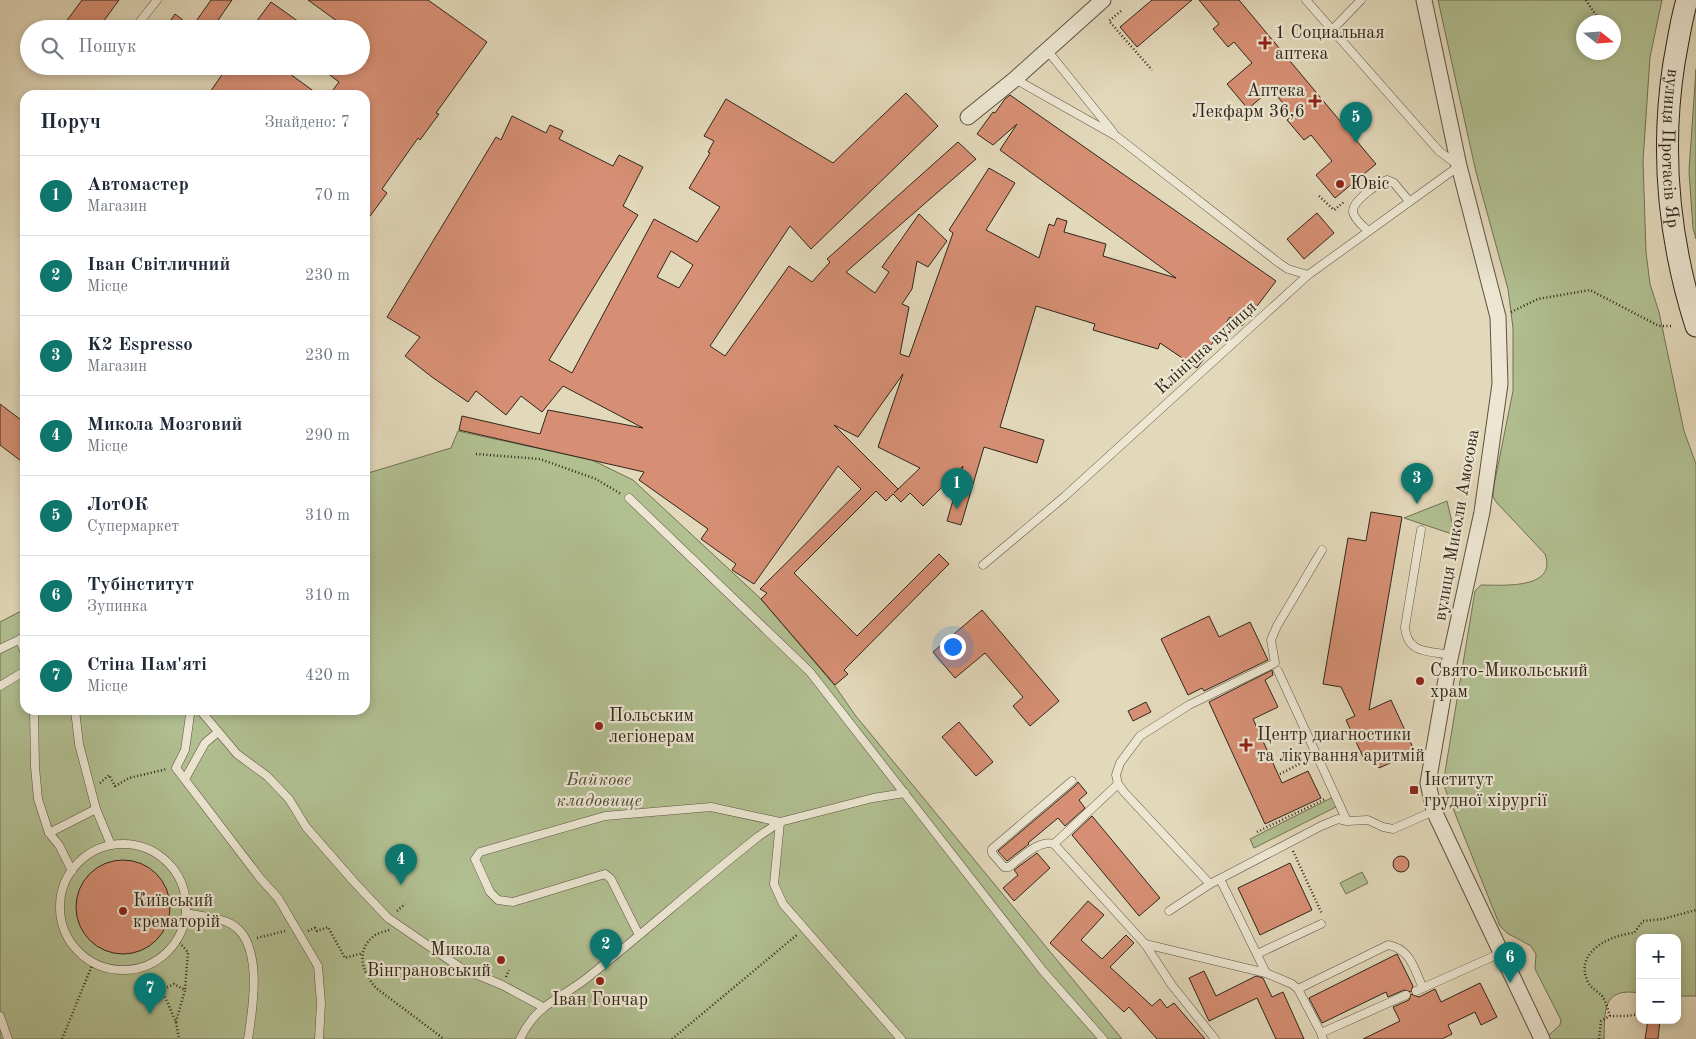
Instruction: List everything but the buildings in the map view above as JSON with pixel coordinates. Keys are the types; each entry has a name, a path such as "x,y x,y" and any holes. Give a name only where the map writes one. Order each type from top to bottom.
{"main road":[{"name":"вулиця Протасів Яр","path":"1688,0 1678,37 1670,94 1667,149 1668,184 1678,262 1696,326"}],"street":[{"path":"968,117 1015,79 1103,0"},
{"name":"вулиця Миколи Амосова","path":"1424,0 1459,166 1498,317 1500,384 1482,512 1451,655 1428,783 1434,811 1542,1039"}],"lane":[{"path":"141,20 157,0"},
{"path":"1306,0 1439,151 1459,166"},
{"path":"1332,30 1361,0"},
{"path":"1047,49 1116,136"},
{"path":"1015,79 1116,136 1288,269 1308,275"},
{"name":"Клінічна вулиця","path":"983,564 1064,497 1308,275 1459,166"},
{"path":"1368,231 1354,215 1353,211 1357,202 1378,184 1386,180 1394,183 1409,201"},
{"path":"629,498 810,672 1043,971 1103,1039"},
{"path":"1421,530 1405,627 1406,636 1410,644 1417,649 1451,655"},
{"path":"1210,884 1118,784 1116,774 1120,763 1140,736 1189,705 1275,663 1271,640 1322,550"},
{"path":"0,649 20,639"},
{"path":"1278,671 1348,821"},
{"path":"0,686 20,674"},
{"path":"34,715 35,768 38,799 49,833 59,845 72,871"},
{"path":"75,715 78,744 96,809 111,845"},
{"path":"190,715 185,750 176,768 220,828 278,898 318,966 321,1003 320,1038"},
{"path":"204,715 237,754 267,776 289,799 306,827 388,918 461,968 502,985 543,1006"},
{"path":"185,779 205,743 218,732"},
{"path":"1072,781 992,849 992,854 1004,866 1009,867 1040,845 1048,842 1054,844 1145,944 1171,984 1216,1039"},
{"path":"1054,844 1118,784"},
{"path":"520,1039 543,1006 590,976 751,841 780,822 873,798 905,793"},
{"path":"639,935 611,879 605,874 513,902 498,900 490,892 475,860 480,852 606,816 711,807 780,822"},
{"path":"49,833 96,809"},
{"path":"1169,911 1210,884 1338,819 1348,821 1368,820 1393,830 1434,811"},
{"path":"780,822 774,884 782,904 901,1039"},
{"path":"130,844 149,849 166,860 178,875 185,894 186,913 183,927 177,940 157,960 149,965 130,970 111,969 93,962 78,951 72,943 61,917 61,898 66,879 72,871 77,863 93,852 111,845 130,844"},
{"path":"1220,879 1266,973"},
{"path":"186,913 228,922 241,931 254,967 248,1039"},
{"path":"1257,954 1321,924"},
{"path":"1145,944 1266,973 1292,984 1298,989 1322,1036 1406,996"},
{"path":"1298,989 1388,945 1398,947 1406,953 1419,989 1501,953"},
{"path":"0,1016 8,1039"}],"path":[{"path":"1586,0 1596,15"},
{"path":"1121,11 1109,21 1152,70"},
{"path":"1319,196 1334,210 1344,202 1357,202"},
{"path":"1498,317 1538,299 1590,290 1659,326 1673,326"},
{"path":"476,454 540,459 596,479 629,498"},
{"path":"1280,774 1311,759"},
{"path":"99,784 109,775 115,786 129,778 162,770"},
{"path":"1257,832 1336,793"},
{"path":"1289,843 1325,919 1321,924"},
{"path":"1610,1016 1603,998 1587,982 1584,970 1588,954 1595,947 1625,934 1634,933 1643,921 1663,919 1696,910"},
{"path":"310,930 315,928 317,931 328,927 345,958 363,953"},
{"path":"672,1039 805,928"},
{"path":"410,934 392,930 375,934 364,948 362,963 364,970 376,988 444,1039"},
{"path":"260,937 276,932"},
{"path":"176,1022 185,990 188,952 177,940"},
{"path":"62,1039 93,962"},
{"path":"179,1039 176,1022 162,990 174,984 185,990"},
{"path":"1599,1039 1601,1021 1610,1016 1636,1015"}],"green space":[{"path":"1438,0 1662,0 1650,57 1643,161 1646,252 1650,284 1659,312 1684,431 1696,464 1696,996 1681,996 1681,934 1636,934 1636,993 1628,992 1612,997 1606,1010 1604,1039 1549,1039 1548,1036 1560,1025 1561,1020 1535,969 1536,954 1531,946 1507,933 1500,926 1444,786 1475,591 1481,585 1513,585 1536,580 1543,574 1547,566 1545,554 1493,497 1513,391 1513,328 1508,289 1476,172"},
{"path":"1696,69 1696,239 1693,228 1689,171"},
{"name":"Байкове кладовище","path":"458,431 592,460 633,480 760,598 835,686 855,715 1122,1039 0,1039 0,622 20,612 20,715 370,715 370,472 451,448"},
{"path":"1447,501 1455,535 1404,518"},
{"path":"1335,796 1340,805 1254,848 1250,839"},
{"path":"1362,872 1368,883 1346,894 1340,883"}],"place":[{"name":"1 Социальная аптека","path":"1265,43"},
{"name":"Аптека Лекфарм 36,6","path":"1315,101"},
{"name":"ЛотОК","path":"1356,143"},
{"name":"Ювіс","path":"1340,184"},
{"name":"K2 Espresso","path":"1417,504"},
{"name":"Автомастер","path":"957,509"},
{"name":"Свято-Микольський храм","path":"1420,681"},
{"name":"Польським легіонерам","path":"599,726"},
{"name":"Центр диагностики та лікування аритмій","path":"1246,745"},
{"name":"Інститут грудної хірургії","path":"1414,790"},
{"name":"Микола Мозговий","path":"401,885"},
{"name":"Київський крематорій","path":"123,911"},
{"name":"Микола Вінграновський","path":"501,960"},
{"name":"Іван Світличний","path":"606,970"},
{"name":"Іван Гончар","path":"600,981"},
{"name":"Тубінститут","path":"1510,983"},
{"name":"Стіна Пам'яті","path":"150,1014"}]}
